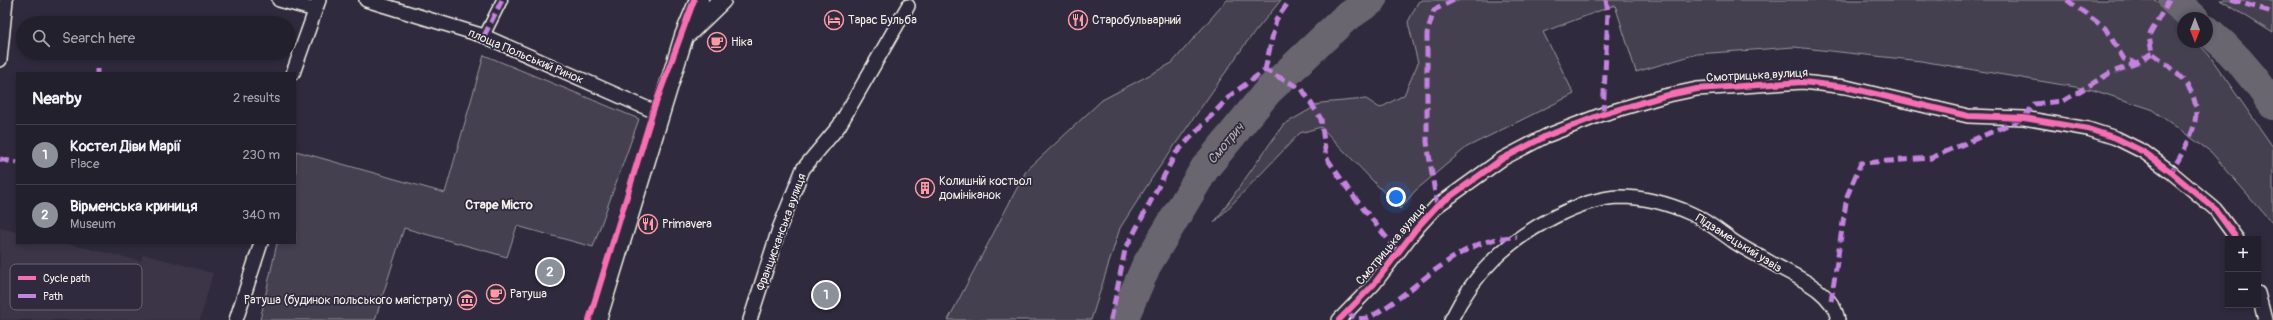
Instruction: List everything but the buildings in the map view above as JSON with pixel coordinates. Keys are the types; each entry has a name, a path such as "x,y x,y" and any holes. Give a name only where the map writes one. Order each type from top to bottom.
{"main road":[{"path":"597,320 684,36 699,0"},
{"path":"684,36 722,0"}],"street":[{"path":"0,60 6,0"},
{"path":"280,0 317,5 293,72"},
{"name":"площа Польський Ринок","path":"366,0 484,36 660,114"},
{"path":"484,36 502,0"},
{"name":"Францисканська вулиця","path":"750,320 779,229 803,169 838,126 908,6"},
{"name":"Смотрицька вулиця","path":"1339,320 1374,284 1416,229 1437,206 1502,159 1546,136 1603,114 1664,96 1697,89 1803,82 1846,87 1968,116 2024,118 2088,129 2116,138 2144,152 2189,185 2215,209 2235,236"},
{"name":"Підзамецький узвіз","path":"1451,320 1463,298 1483,270 1517,238 1566,210 1600,199 1618,197 1656,202 1693,214 1733,241 1814,288 1831,301 1835,308 1838,320"},
{"path":"236,320 261,244"},
{"path":"2261,305 2265,320"}],"shaded area":[{"path":"1227,0 1281,0 1246,43 1154,175 1120,228 1091,320 948,320 1026,171 1102,100 1172,63"},
{"path":"1422,0 2155,0 2177,20 2177,48 2203,48 2209,55 2273,147 2273,224 2211,152 2151,109 2093,90 1921,61 1794,47 1697,54 1636,72 1615,5 1543,32 1574,94 1467,147 1415,191 1400,209 1321,127 1300,133 1214,223 1283,125 1321,103 1366,99 1380,108 1404,95 1418,63 1408,22 1418,2"},
{"path":"2220,0 2273,0 2273,33"},
{"path":"484,55 639,119 593,247 517,226 507,257 404,228 375,320 260,320 277,244 296,244 296,151 445,193"},
{"path":"0,228 16,232 16,244 68,244 141,261 143,254 213,273 200,320 0,320"}],"waterway":[{"name":"Смотрич","path":"1123,320 1146,266 1205,168 1268,91 1344,19 1372,0"},
{"name":"Смотрич","path":"2173,0 2187,12"},
{"name":"Смотрич","path":"2213,36 2243,65 2259,84 2273,105"}],"marked path":[{"path":"484,36 502,0"},
{"path":"1265,70 1276,20 1290,0"},
{"path":"1437,206 1427,142 1427,34 1434,10 1454,0"},
{"path":"1603,114 1608,12 1606,0"},
{"path":"2067,0 2105,28 2124,59 2137,63 2152,53"},
{"path":"2169,0 2149,36 2152,53 2170,67 2184,81 2192,93 2196,106 2195,120 2191,135 2171,172"},
{"path":"2231,0 2273,12"},
{"path":"1831,301 1847,196 1861,163 1931,158 2024,118 2034,104 2063,101 2110,73 2137,63"},
{"path":"1111,320 1125,250 1176,153 1231,95 1265,70 1302,89 1321,119 1326,157 1350,192 1399,253"},
{"path":"0,159 16,163"},
{"path":"1346,312 1357,319 1368,318 1386,307 1438,268 1457,256 1476,246 1496,239 1517,237"}],"cycle path":[{"path":"589,320 653,111 694,0"},
{"path":"1339,320 1374,284 1416,229 1437,206 1502,159 1546,136 1603,114 1664,96 1697,89 1803,82 1846,87 1968,116 2024,118 2088,129 2116,138 2144,152 2171,172 2215,209 2235,236"}],"place":[{"name":"Тарас Бульба","path":"834,20"},
{"name":"Старобульварний","path":"1078,20"},
{"name":"Ніка","path":"717,42"},
{"name":"Колишній костьол домініканок","path":"925,188"},
{"name":"Primavera","path":"648,224"},
{"name":"Вірменська криниця","path":"550,272"},
{"name":"Ратуша","path":"496,294"},
{"name":"Костел Діви Марії","path":"826,295"},
{"name":"Ратуша (будинок польського магістрату)","path":"467,300"}],"district":[{"name":"Старе Місто","path":"499,204"}]}
